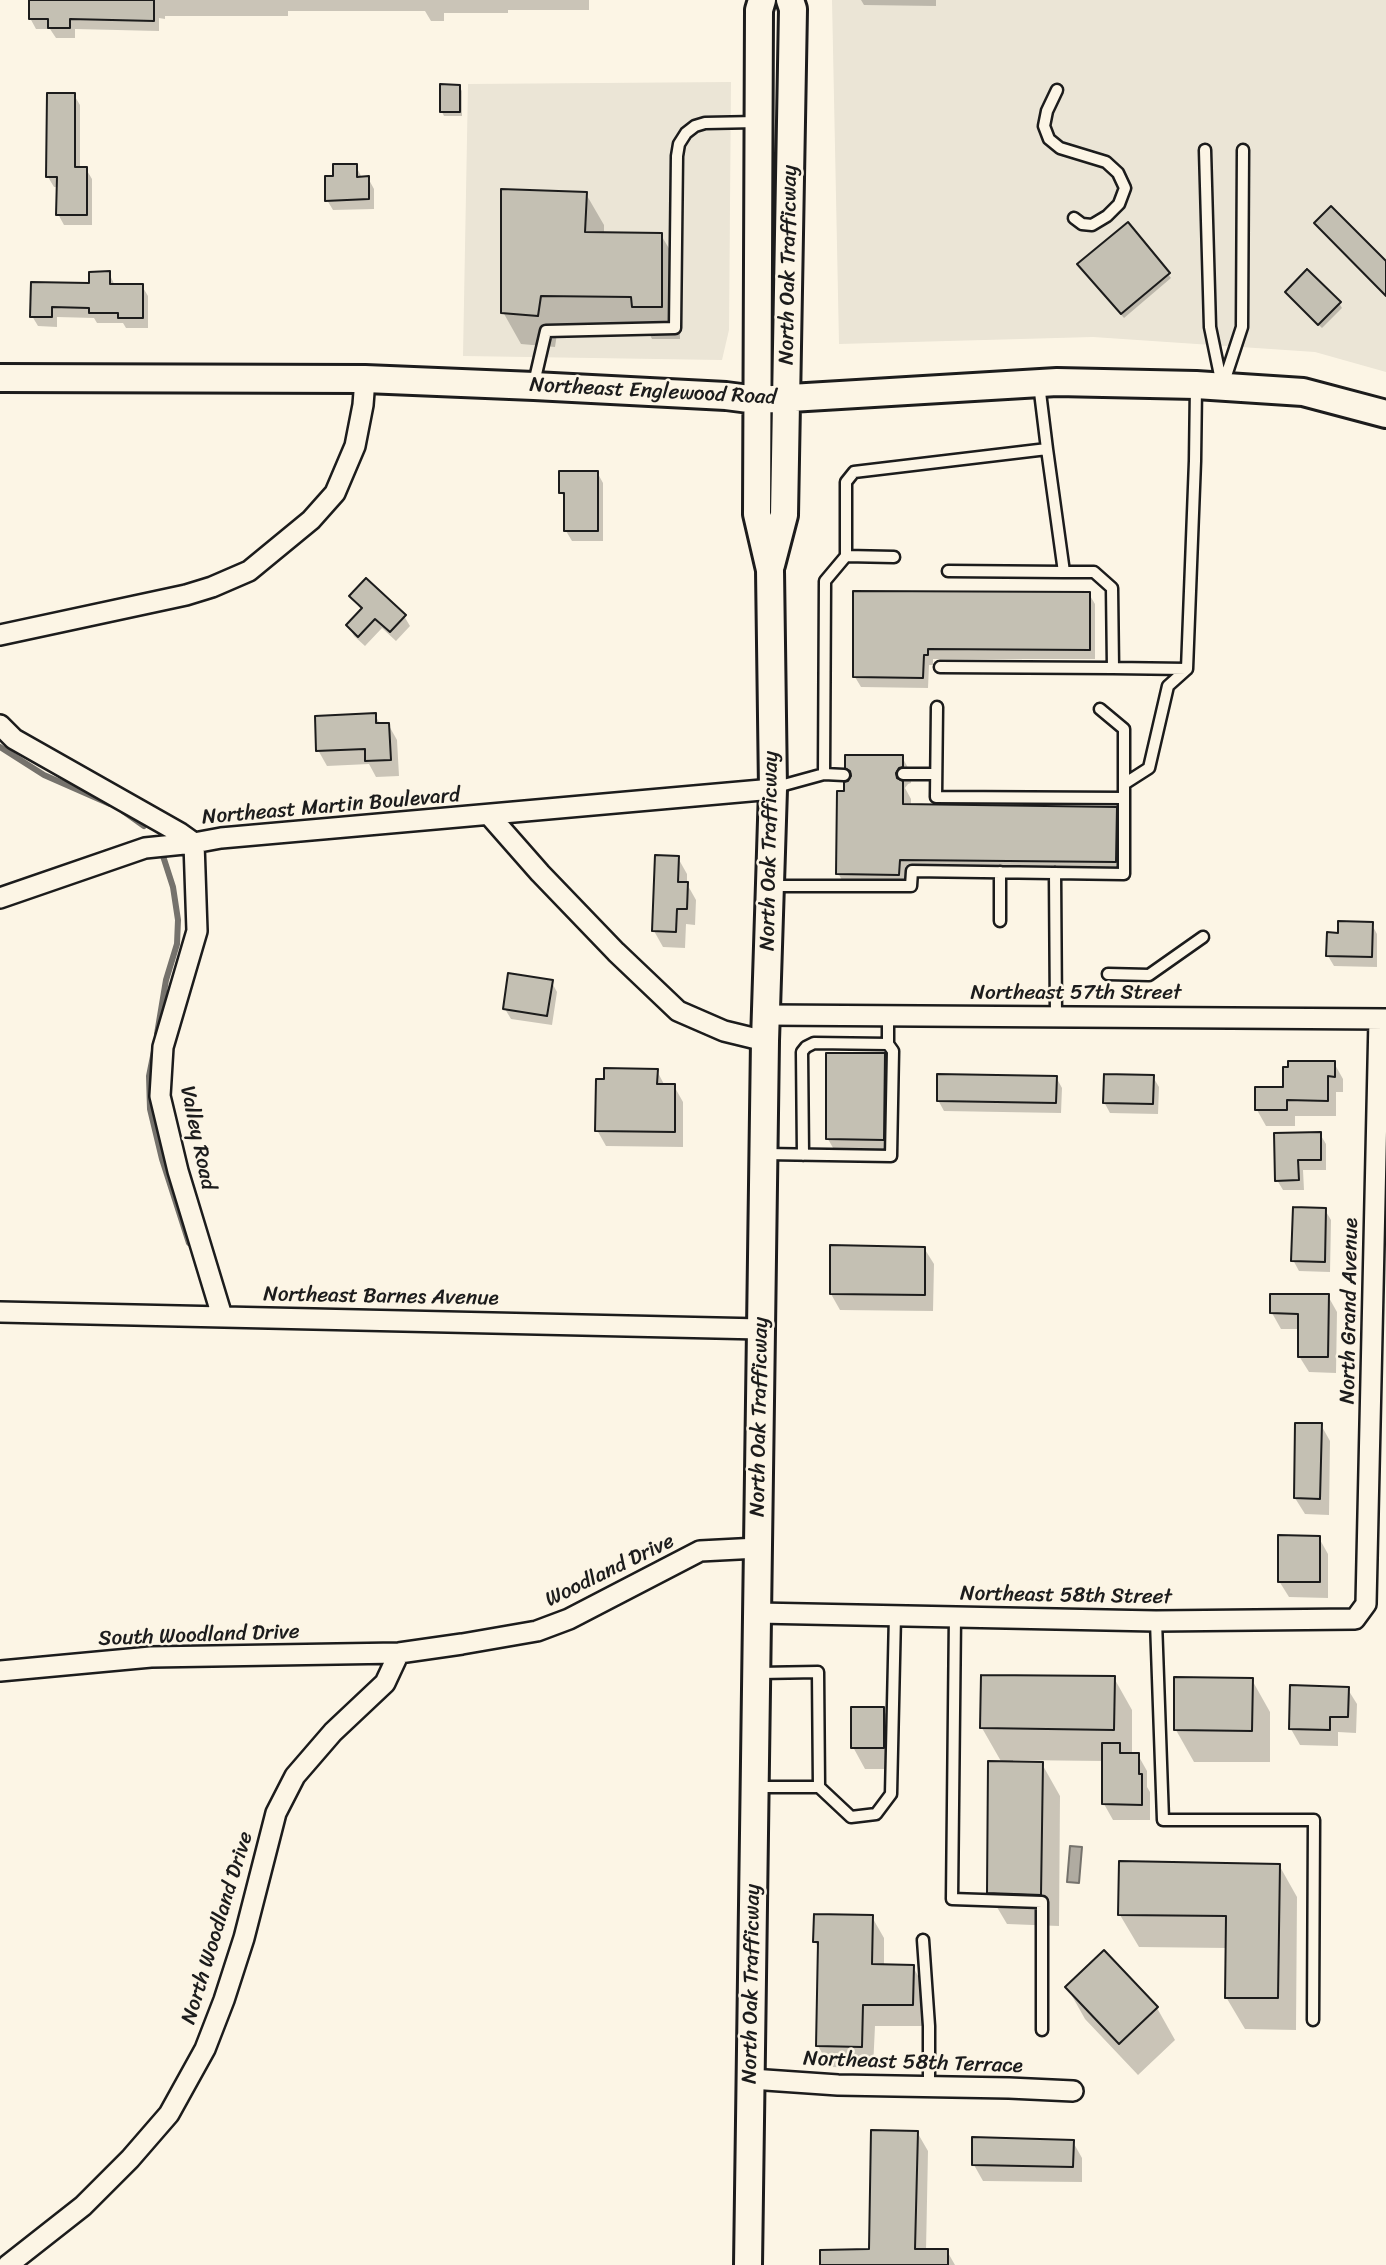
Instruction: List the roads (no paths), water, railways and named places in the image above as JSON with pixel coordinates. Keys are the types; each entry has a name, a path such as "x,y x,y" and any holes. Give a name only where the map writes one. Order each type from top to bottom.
{"main road":[{"name":"North Oak Trafficway","path":"748,2265 765,1028 773,789 770,570 757,513 759,10 762,0"},
{"name":"North Oak Trafficway","path":"770,570 784,515 793,9 790,0"},
{"name":"Northeast Englewood Road","path":"0,378 365,379 726,396 757,400 1039,383 1222,385 1303,392 1386,414"}],"street":[{"path":"0,635 186,595 249,571 311,520 335,493 355,446 365,379"},
{"name":"Northeast Martin Boulevard","path":"0,725 14,739 180,833 194,844 221,838 773,789"},
{"name":"Northeast Martin Boulevard","path":"489,815 616,952 678,1011 724,1031 765,1028"},
{"path":"0,898 145,848 194,844"},
{"name":"Valley Road","path":"194,844 197,931 163,1047 160,1096 178,1171 222,1316"},
{"name":"Northeast 57th Street","path":"765,1028 888,1015 1383,1019"},
{"name":"North Grand Avenue","path":"1366,1604 1383,1019"},
{"name":"Northeast Barnes Avenue","path":"0,1312 761,1329"},
{"name":"Woodland Drive","path":"399,1653 537,1631 569,1619 701,1551 758,1548"},
{"name":"Northeast 58th Street","path":"757,1613 1156,1622 1355,1619 1366,1604"},
{"name":"South Woodland Drive","path":"0,1671 151,1657 399,1653"},
{"name":"North Woodland Drive","path":"13,2261 83,2206 169,2115 205,2049 224,2000 244,1938 276,1813 295,1776 333,1732 385,1683 399,1653"},
{"name":"Northeast 58th Terrace","path":"751,2079 838,2085 1073,2091"},
{"path":"13,2261 40,2265"}],"lane":[{"path":"1057,90 1047,111 1044,126 1049,139 1060,148 1106,162 1118,173 1125,188 1119,204 1107,216 1092,225 1082,224 1074,218"},
{"path":"534,386 546,331 675,328 679,144 685,133 705,123 758,122"},
{"path":"1205,150 1210,327 1222,385"},
{"path":"1222,385 1242,327 1243,150"},
{"path":"1039,383 1063,572"},
{"path":"1124,784 1149,768 1168,686 1187,669 1196,385"},
{"path":"824,774 825,581 846,556 846,482 854,472 1047,449"},
{"path":"846,556 894,557"},
{"path":"948,571 1094,572 1112,588 1113,668"},
{"path":"940,667 1187,669"},
{"path":"937,707 936,796 1124,798"},
{"path":"770,886 911,886 912,871 1124,874 1124,729 1100,709"},
{"path":"773,789 824,774 844,775"},
{"path":"903,774 936,774"},
{"path":"1000,872 1000,921"},
{"path":"1055,873 1056,1016"},
{"path":"1108,974 1149,975 1203,937"},
{"path":"763,1154 891,1156 893,1051 888,1044 888,1015"},
{"path":"803,1155 802,1052 814,1043 888,1044"},
{"path":"755,1787 818,1787 851,1817 876,1814 891,1794 895,1615"},
{"path":"955,1616 952,1899 1042,1902 1042,2030"},
{"path":"1156,1622 1163,1820 1314,1819 1312,2020"},
{"path":"756,1672 818,1672 818,1787"},
{"path":"923,1940 929,2026 929,2086"}],"waterway":[{"path":"0,747 44,775 110,804"},
{"path":"123,811 144,826"},
{"path":"157,1034 166,980 177,944 178,920 173,887 163,856"},
{"path":"154,1051 149,1076 150,1109 162,1159 189,1243"}]}
